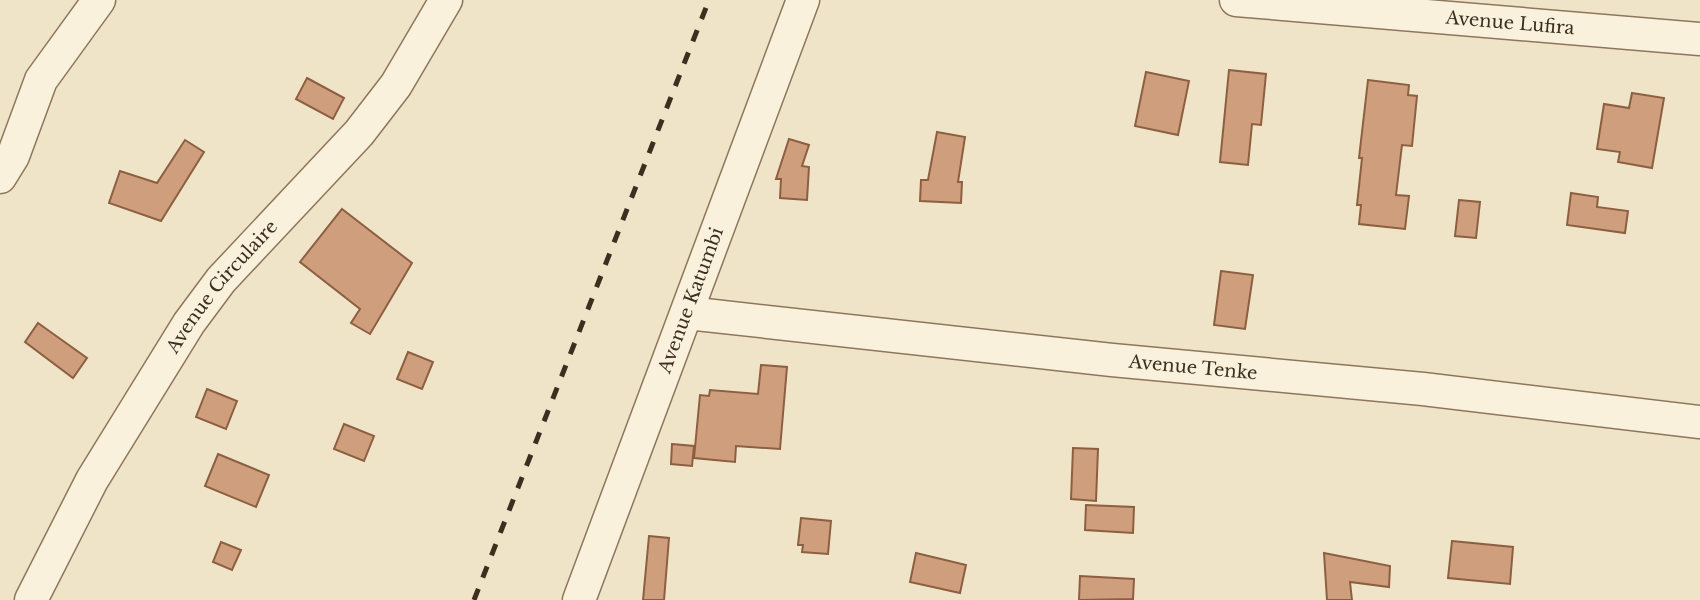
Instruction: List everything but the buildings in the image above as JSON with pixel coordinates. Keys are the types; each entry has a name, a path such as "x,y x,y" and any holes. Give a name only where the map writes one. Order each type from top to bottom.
{"street":[{"path":"0,177 13,156 41,80 99,0"},
{"name":"Avenue Circulaire","path":"31,600 92,480 189,323 221,280 359,133 396,85 446,0"},
{"name":"Avenue Katumbi","path":"579,600 803,0"},
{"name":"Avenue Lufira","path":"1236,0 1700,39"},
{"name":"Avenue Tenke","path":"687,313 1112,360 1423,389 1700,422"}],"railway":[{"path":"474,600 709,0"}]}
